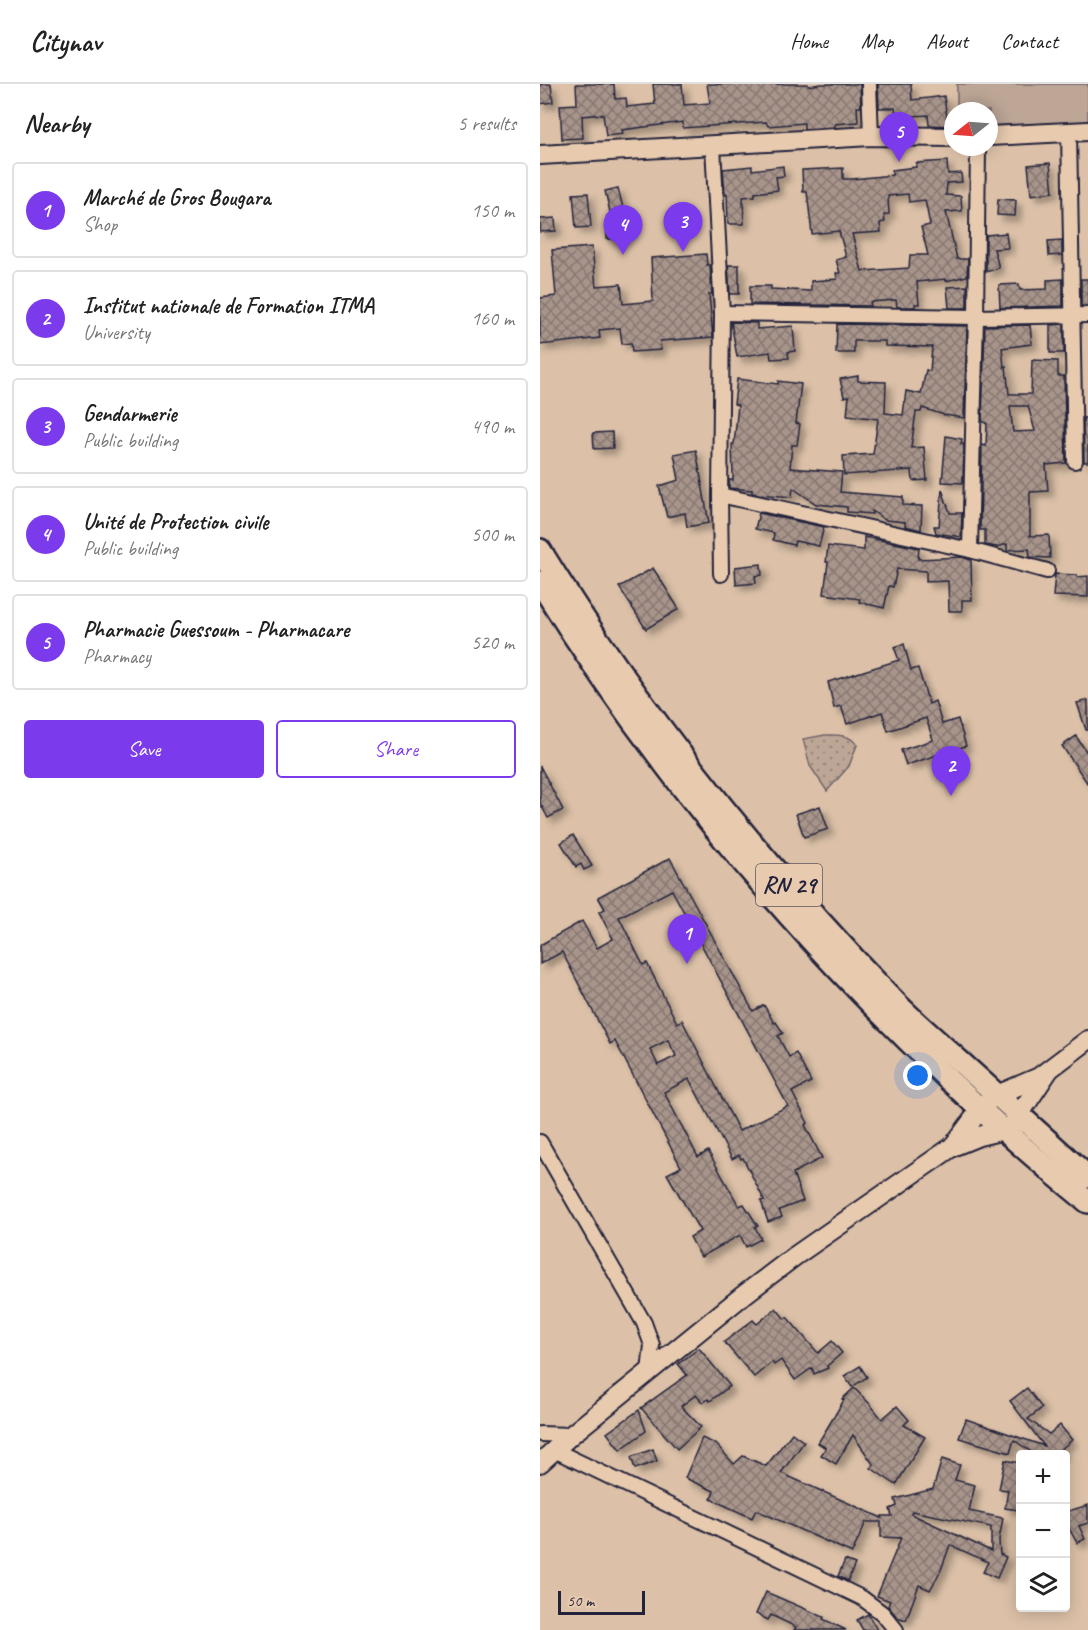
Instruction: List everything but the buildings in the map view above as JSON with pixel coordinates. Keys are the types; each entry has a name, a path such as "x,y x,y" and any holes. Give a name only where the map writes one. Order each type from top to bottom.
{"highway":[{"name":"RN 29","path":"540,550 623,678 680,754 730,817 822,924 898,1005 1088,1177"},
{"name":"RN 29","path":"540,582 629,715 750,869 874,1007 937,1070 1088,1202"}],"main road":[{"path":"998,136 1088,131"},
{"path":"540,155 871,136 944,136"},
{"path":"952,1147 980,1108 997,1095 1019,1087 1049,1070 1088,1040"},
{"path":"540,1463 571,1435 795,1256 952,1147 972,1138 1004,1130 1013,1124 1049,1070"}],"street":[{"path":"869,84 871,136"},
{"path":"1069,132 1075,461"},
{"path":"713,146 722,313 721,574"},
{"path":"970,550 978,156"},
{"path":"722,313 976,317 1088,315"},
{"path":"720,495 970,550 1047,571"},
{"path":"540,1142 644,1323 652,1345 649,1372"},
{"path":"540,1434 571,1435"},
{"path":"554,1450 861,1598 882,1613 896,1630"}],"shaded area":[{"path":"957,84 1088,84 1088,122 998,126 998,102 957,102"},
{"path":"825,735 847,737 857,745 849,766 827,791 810,766 803,739"}],"place":[{"name":"Pharmacie Guessoum - Pharmacare","path":"899,162"},
{"name":"Gendarmerie","path":"683,252"},
{"name":"Unité de Protection civile","path":"623,255"},
{"name":"Institut nationale de Formation ITMA","path":"951,796"},
{"name":"Marché de Gros Bougara","path":"687,964"}]}
